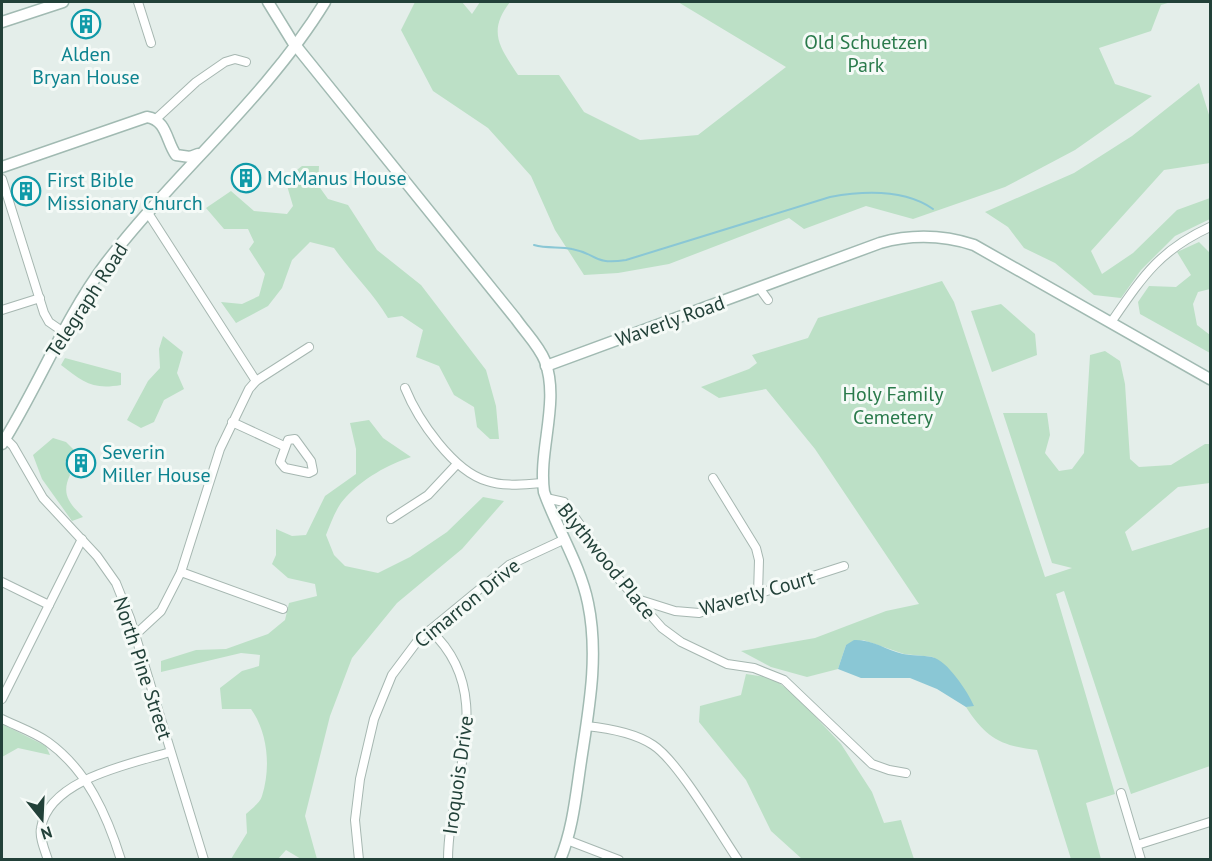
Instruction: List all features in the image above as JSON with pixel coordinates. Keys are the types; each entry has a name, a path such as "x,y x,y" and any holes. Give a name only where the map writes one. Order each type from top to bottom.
{"street":[{"path":"2,22 63,2"},
{"path":"138,2 151,43"},
{"path":"268,2 296,45 516,319 538,350 546,366 548,401 543,483 546,498 587,601 594,649 586,726 567,840 560,860"},
{"name":"Telegraph Road","path":"3,441 62,331 106,263 296,45 325,2"},
{"path":"156,119 212,70 235,59 246,62"},
{"path":"2,167 147,117 156,119 176,155 178,178"},
{"path":"176,155 190,157 201,152"},
{"path":"2,179 39,298 49,322 62,331"},
{"path":"148,213 256,381"},
{"path":"1112,321 1147,273 1170,249 1210,227"},
{"name":"Waverly Road","path":"546,366 880,243 900,237 946,237 974,245 1112,321 1210,379"},
{"path":"760,289 768,300"},
{"path":"2,310 39,298"},
{"path":"135,635 161,611 181,572 211,475 232,423 249,389 256,381 309,346"},
{"path":"405,388 411,404 457,464 487,482 508,485 543,483"},
{"path":"232,423 284,446"},
{"path":"291,439 299,441 311,461 312,471 306,474 285,468 280,462 284,446 291,439"},
{"name":"North Pine Street","path":"3,441 13,446 43,498 82,539 116,583 135,635 204,860"},
{"path":"391,519 428,495 457,464"},
{"path":"713,478 756,548 759,560 758,594"},
{"name":"Blythwood Place","path":"546,498 564,502 635,599 662,628 681,642 727,664 754,668 784,680 872,764 906,773"},
{"path":"2,699 82,539"},
{"name":"Cimarron Drive","path":"358,860 354,820 360,779 374,719 392,675 412,648 430,630 509,565 563,540"},
{"name":"Waverly Court","path":"635,599 666,610 699,613 844,567"},
{"path":"181,572 283,609"},
{"path":"2,582 49,605"},
{"name":"Iroquois Drive","path":"430,630 450,654 465,691 468,711 467,733 455,795 447,860"},
{"path":"2,719 48,742 84,780 100,802 121,860"},
{"path":"586,726 600,727 653,745 686,783 738,860"},
{"path":"48,860 40,829 46,815 67,790 84,780 170,752"},
{"path":"1121,793 1141,860"},
{"path":"1137,845 1210,822"},
{"path":"567,840 619,860"}],"green space":[{"name":"Old Schuetzen Park","path":"415,2 462,2 472,14 480,2 510,2 499,22 498,31 501,48 518,75 559,75 584,112 640,140 698,135 786,67 678,2 1171,2 1161,5 1151,31 1099,48 1115,84 1152,96 1075,150 1005,187 913,219 866,206 804,229 789,218 669,264 618,273 584,275 555,230 531,176 488,128 433,91 401,30"},
{"path":"1199,83 1210,118 1210,163 1164,170 1091,251 1102,274 1133,253 1177,210 1210,198 1210,219 1175,236 1141,270 1121,298 1094,295 1055,263 1024,248 1008,227 985,212 1074,173 1132,136"},
{"path":"302,166 319,166 318,185 328,199 348,205 377,250 421,285 486,370 496,406 499,439 490,439 477,427 474,407 454,395 439,366 416,357 423,330 402,316 388,318 334,248 310,242 292,260 282,288 268,306 236,323 221,302 242,304 259,296 265,274 249,249 254,242 248,229 224,229 206,208 231,191 254,211 287,214 293,206 285,179"},
{"path":"1199,242 1210,253 1210,289 1198,292 1193,304 1197,325 1210,335 1210,353 1140,314 1138,302 1149,286 1176,287 1191,275 1177,252"},
{"name":"Holy Family Cemetery","path":"942,281 954,302 1045,577 1072,568 1052,563 1003,413 1047,413 1050,435 1045,453 1059,471 1072,469 1084,453 1090,355 1105,351 1120,361 1125,384 1130,459 1139,467 1171,465 1205,444 1210,444 1210,483 1178,487 1125,532 1132,551 1210,527 1210,766 1131,794 1064,591 1056,594 1115,794 1086,803 1101,859 1071,859 1037,750 1004,743 980,726 966,707 973,705 933,657 904,654 863,640 846,645 838,669 807,677 771,667 741,651 815,638 886,611 919,604 815,449 766,389 719,398 701,387 749,369 757,363 752,355 808,338 818,318"},
{"path":"1001,304 1035,334 1037,355 992,372 971,311"},
{"path":"163,336 183,352 177,373 184,389 164,400 154,422 141,428 127,420 148,381 160,368 159,349"},
{"path":"65,358 121,373 121,385 102,386 88,383 61,365"},
{"path":"369,420 383,438 411,457 368,478 352,490 339,505 326,535 334,555 345,566 378,573 410,557 447,532 483,497 504,501 462,549 397,603 352,658 330,716 305,816 317,859 301,859 286,850 278,859 231,859 247,833 246,814 261,799 267,762 264,740 257,718 251,709 222,709 220,688 242,671 259,666 260,655 241,653 161,672 161,661 196,650 226,649 268,634 285,620 289,603 317,596 315,584 288,578 272,564 276,555 276,529 292,536 306,535 325,496 356,474 356,449 350,423"},
{"path":"53,438 66,442 74,450 65,462 70,475 66,493 70,503 83,517 72,521 42,479 33,455"},
{"path":"746,674 772,678 794,694 841,744 872,792 884,823 901,820 914,859 802,859 771,831 746,780 699,722 700,706 741,695"},
{"path":"2,724 46,746 50,755 18,748 2,757"}],"water":[{"path":"854,640 873,643 903,654 938,659 956,677 974,706 966,707 937,689 910,678 861,678 838,669 846,645"}],"waterway":[{"path":"534,245 572,249 601,260 615,261 626,260 830,197 883,193 922,202 933,209"}],"place":[{"name":"Alden Bryan House","path":"86,24"},
{"name":"McManus House","path":"246,178"},
{"name":"First Bible Missionary Church","path":"26,191"},
{"name":"Severin Miller House","path":"81,463"}]}
